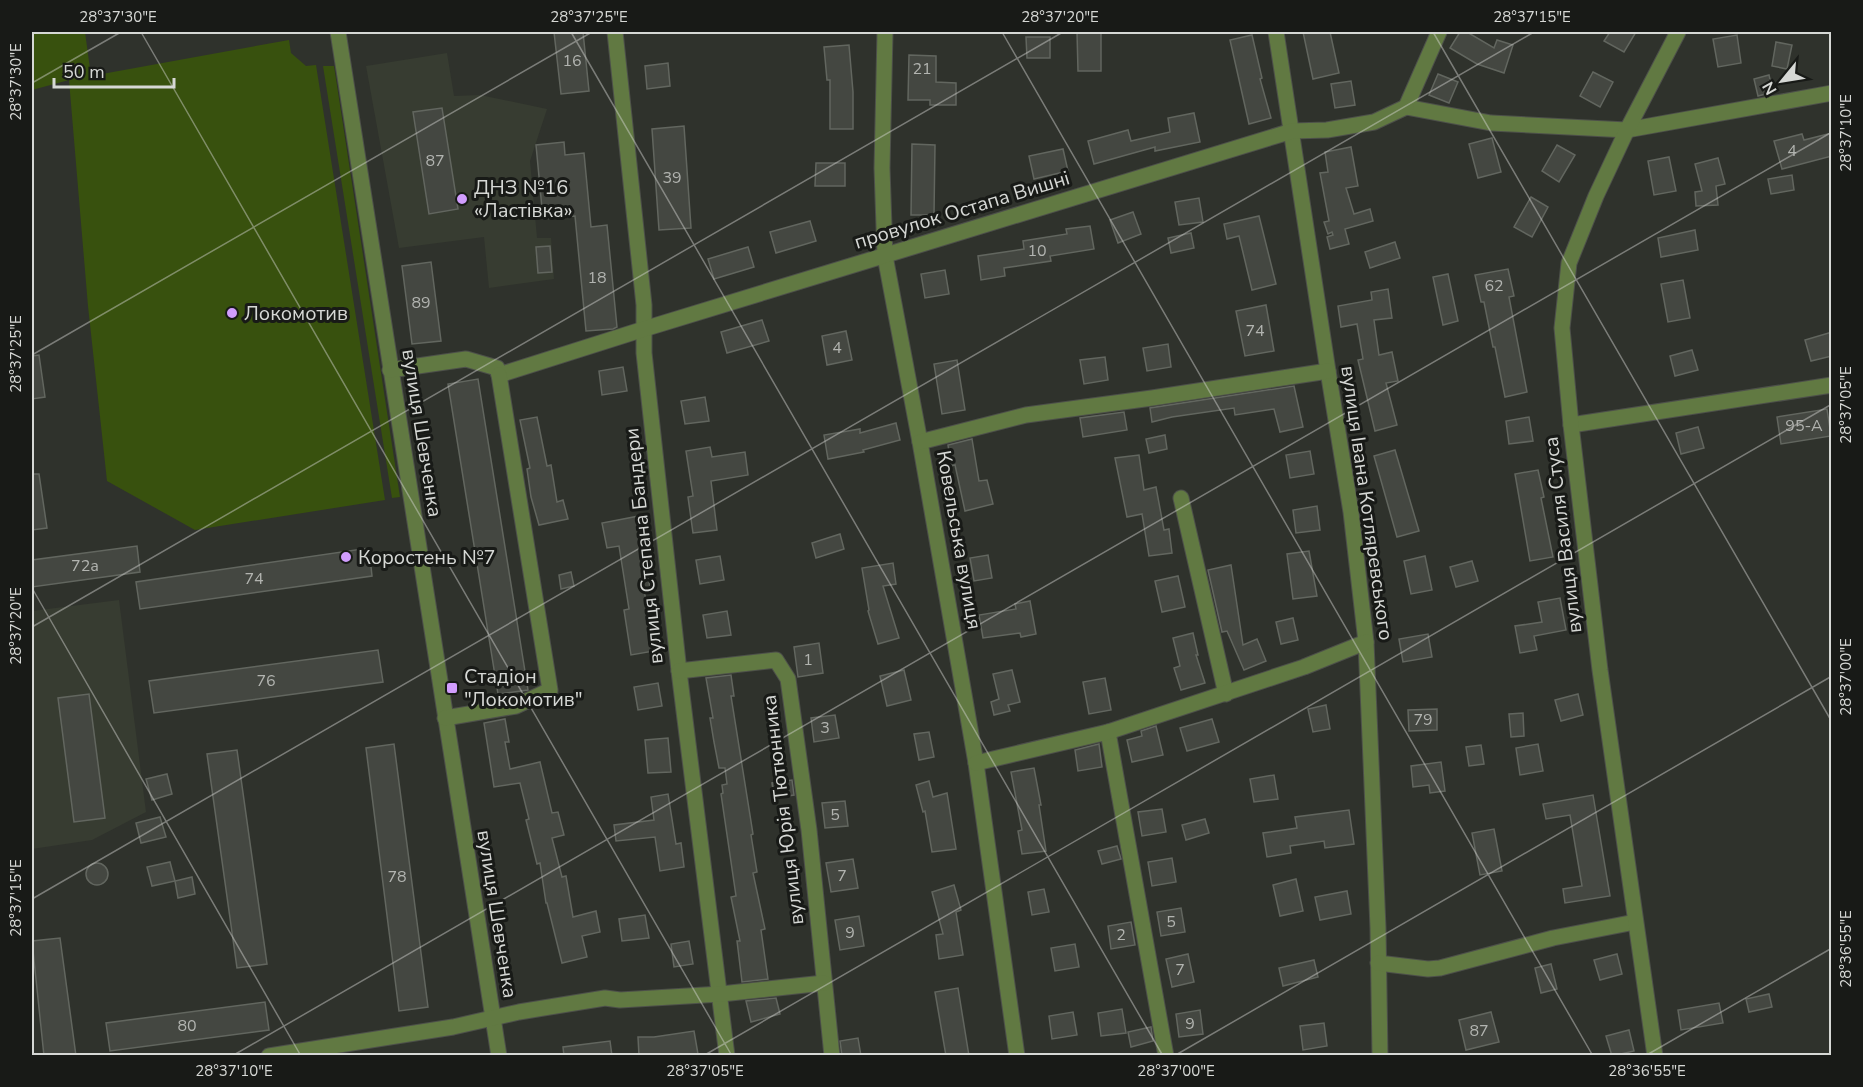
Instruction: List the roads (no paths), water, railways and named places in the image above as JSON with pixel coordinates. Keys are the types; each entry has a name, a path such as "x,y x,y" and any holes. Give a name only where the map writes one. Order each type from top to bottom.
{"street":[{"name":"вулиця Шевченка","path":"338,32 499,1056"},
{"name":"вулиця Степана Бандери","path":"615,32 644,305 644,353 679,671 727,1056"},
{"name":"Ковельська вулиця","path":"885,32 882,168 885,256 976,763 1017,1056"},
{"name":"вулиця Івана Котляревського","path":"1276,32 1351,512 1366,642 1380,1056"},
{"path":"1439,32 1406,107 1491,123 1627,130 1832,93"},
{"name":"вулиця Василя Стуса","path":"1655,1056 1601,682 1562,328 1569,263 1596,196 1627,130 1678,32"},
{"name":"провулок Остапа Вишні","path":"500,375 1292,131 1327,130 1374,122 1406,107"},
{"path":"390,370 466,359 497,368 500,375 550,690 516,706 445,718"},
{"path":"920,442 1026,415 1328,371"},
{"path":"1571,425 1832,385"},
{"path":"1181,498 1226,694"},
{"path":"976,763 1108,732 1304,667 1366,642"},
{"name":"вулиця Юрія Тютюнника","path":"679,671 776,660 788,679 809,830 832,1056"},
{"path":"1108,732 1166,1056"},
{"path":"1378,963 1428,969 1440,968 1553,938 1635,922"},
{"path":"268,1056 453,1027 605,998 620,1000 721,994 824,983"}],"place":[{"name":"ДНЗ №16 «Ластівка»","path":"462,199"},
{"name":"Локомотив","path":"232,313"},
{"name":"Коростень №7","path":"346,557"},
{"name":"Стадіон \"Локомотив\"","path":"452,688"}]}
